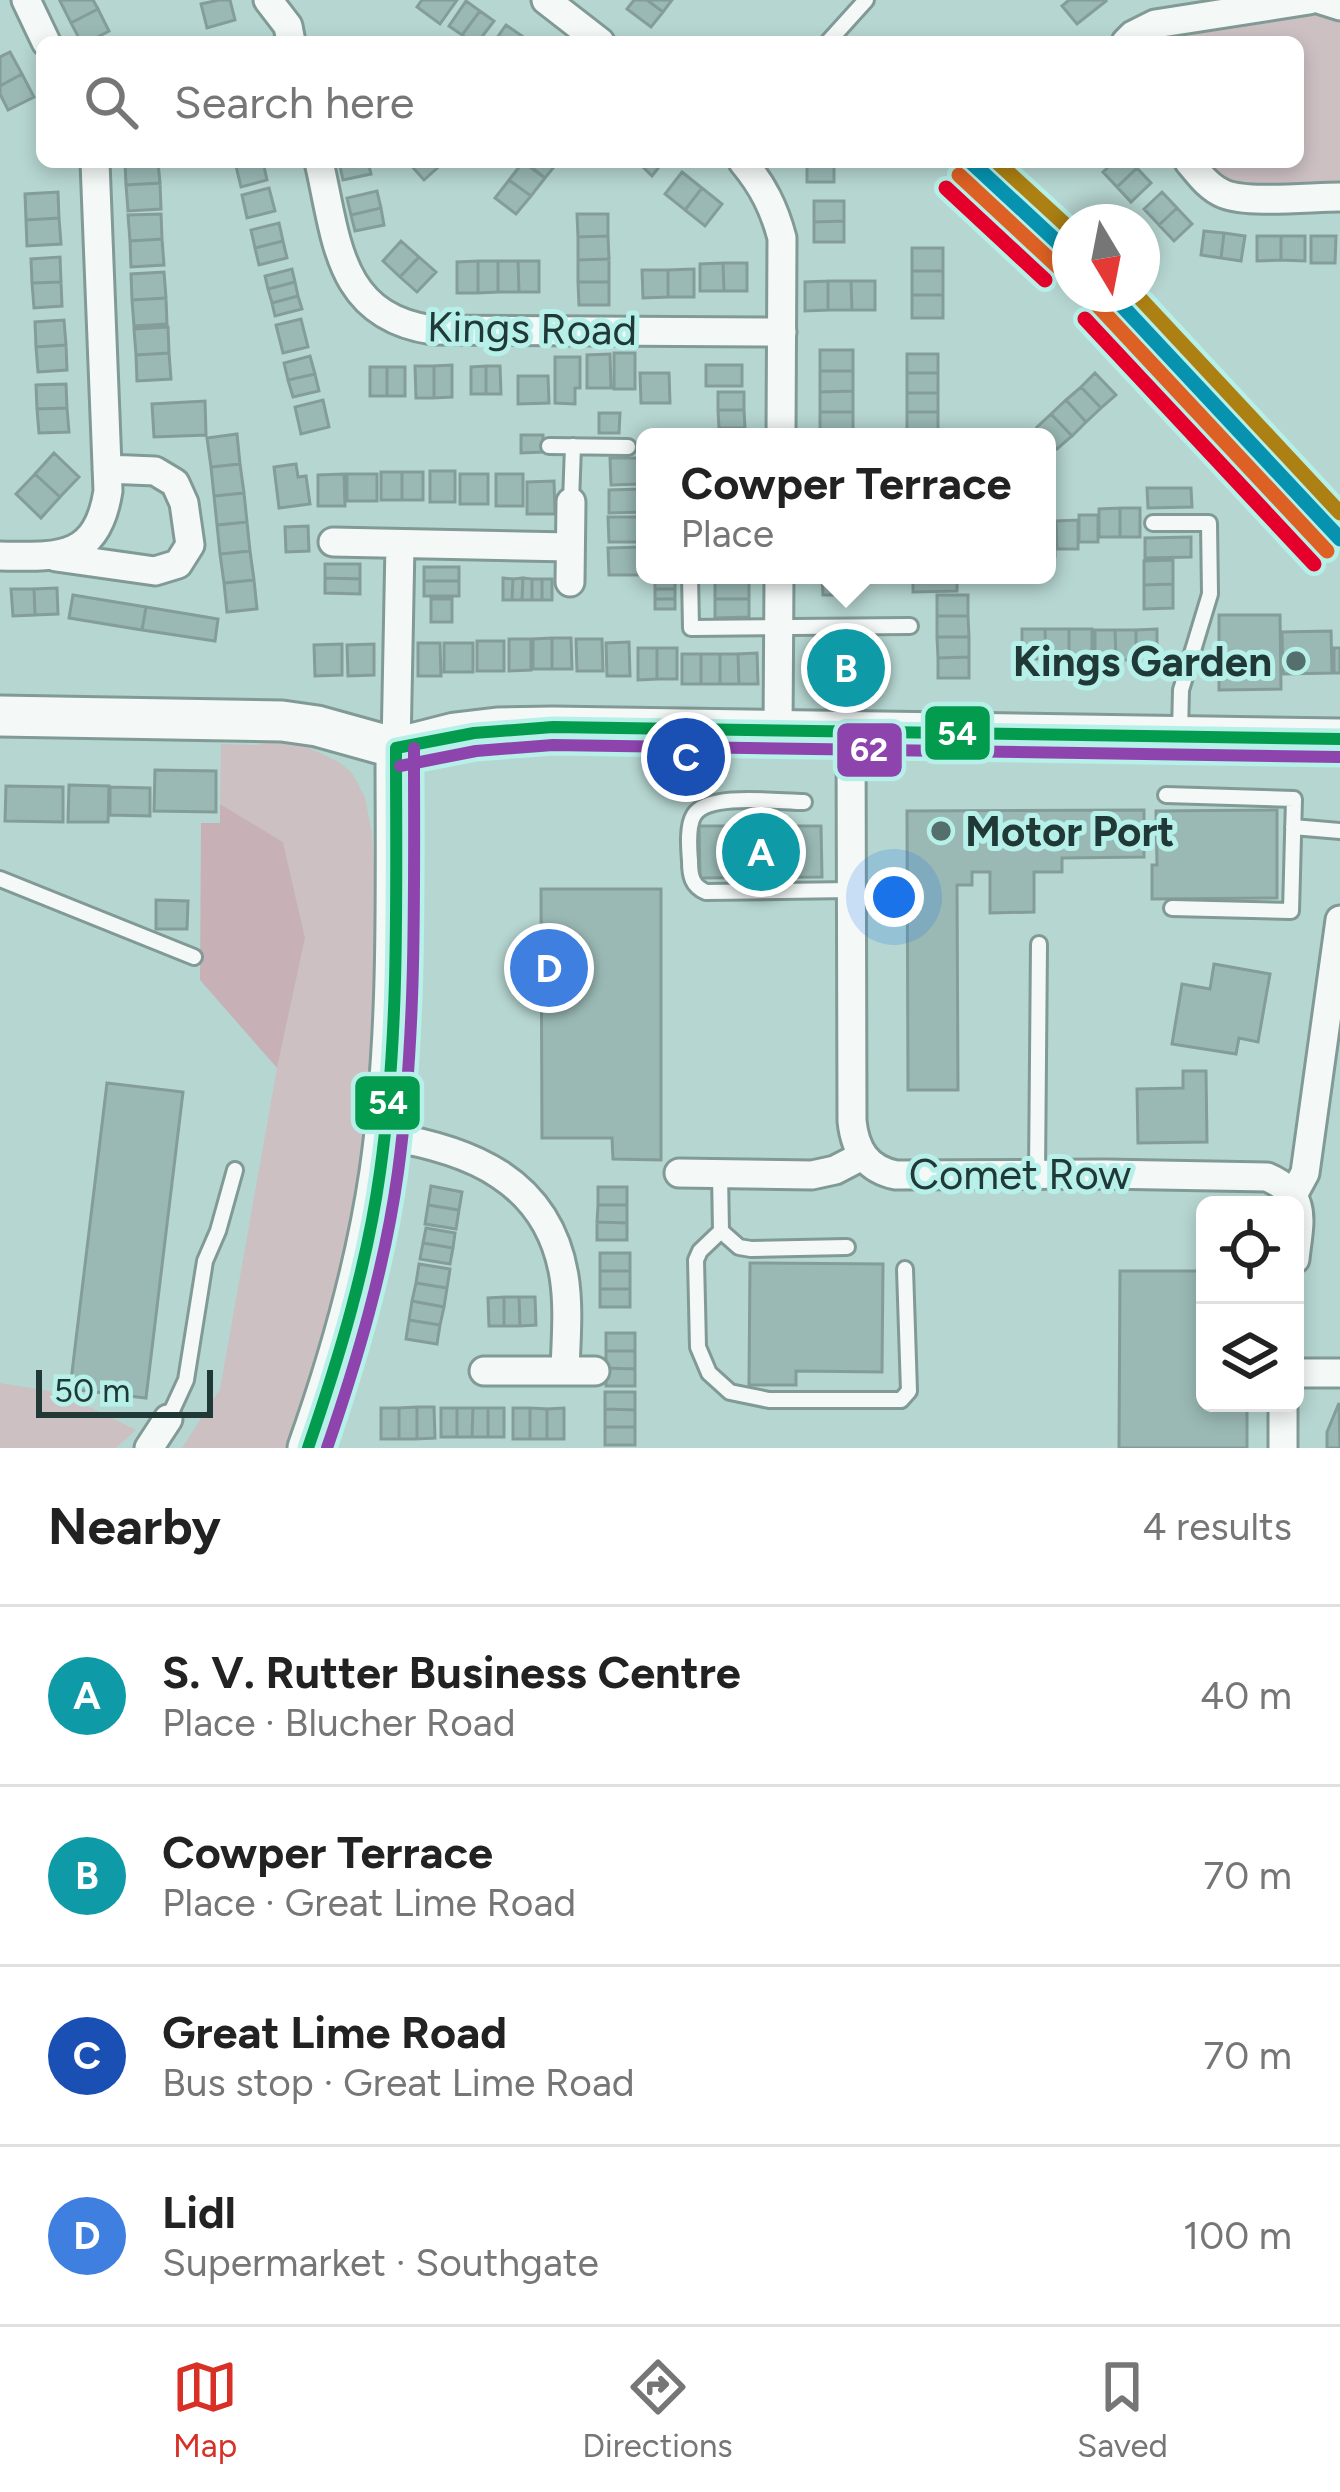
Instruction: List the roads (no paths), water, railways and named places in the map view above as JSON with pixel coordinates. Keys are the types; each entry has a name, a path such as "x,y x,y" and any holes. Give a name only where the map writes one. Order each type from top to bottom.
{"main road":[{"path":"0,716 282,721 396,748 497,728 1340,739"},
{"path":"308,1448 352,1307 384,1136 395,982 396,748"}],"street":[{"path":"26,0 43,36"},
{"path":"268,0 290,36"},
{"path":"546,0 592,36"},
{"path":"1133,36 1154,24 1309,0"},
{"path":"1321,0 1340,6"},
{"path":"56,556 92,536 104,514 108,491 95,168"},
{"name":"Kings Road","path":"320,168 341,260 351,282 377,311 411,327 782,332"},
{"path":"748,168 763,186 782,238 781,428"},
{"path":"1194,168 1225,194 1340,197"},
{"path":"0,556 56,556 155,571 178,564 190,544 176,483 155,471 107,469"},
{"path":"570,582 571,502"},
{"path":"333,542 570,547"},
{"path":"396,748 400,544"},
{"path":"778,731 779,584"},
{"path":"851,731 852,1121 862,1156"},
{"path":"1293,1195 1305,1173 1340,920"},
{"path":"384,1136 468,1157 524,1192 549,1233 563,1273 565,1370"},
{"name":"Comet Row","path":"679,1173 824,1174 862,1156 876,1169 896,1175 1252,1175 1278,1182 1293,1195"},
{"path":"484,1371 595,1371"},
{"path":"1304,1372 1340,1373"},
{"path":"1282,1412 1283,1448"},
{"path":"149,1448 168,1419"}],"lane":[{"path":"833,36 866,0"},
{"path":"549,446 628,447"},
{"path":"571,502 572,446"},
{"path":"1153,523 1209,523 1210,594 1180,690 1180,737"},
{"path":"690,584 691,628 910,626"},
{"path":"1166,795 1294,799 1291,911 1172,908"},
{"path":"804,802 725,801 701,808 690,827 692,879 706,892 852,890"},
{"path":"1293,826 1340,831"},
{"path":"0,878 194,957"},
{"path":"1037,1174 1039,944"},
{"path":"168,1419 186,1380 206,1261 235,1170"},
{"path":"720,1174 721,1231 739,1247 847,1247"},
{"path":"721,1231 696,1260 698,1348 718,1384 745,1398 892,1401 906,1396 905,1269"}],"place":[{"name":"Kings Garden","path":"1296,661"},
{"name":"Cowper Terrace","path":"846,668"},
{"name":"Great Lime Road","path":"686,757"},
{"name":"Motor Port","path":"941,831"},
{"name":"S. V. Rutter Business Centre","path":"761,852"},
{"name":"Lidl","path":"549,968"}]}
